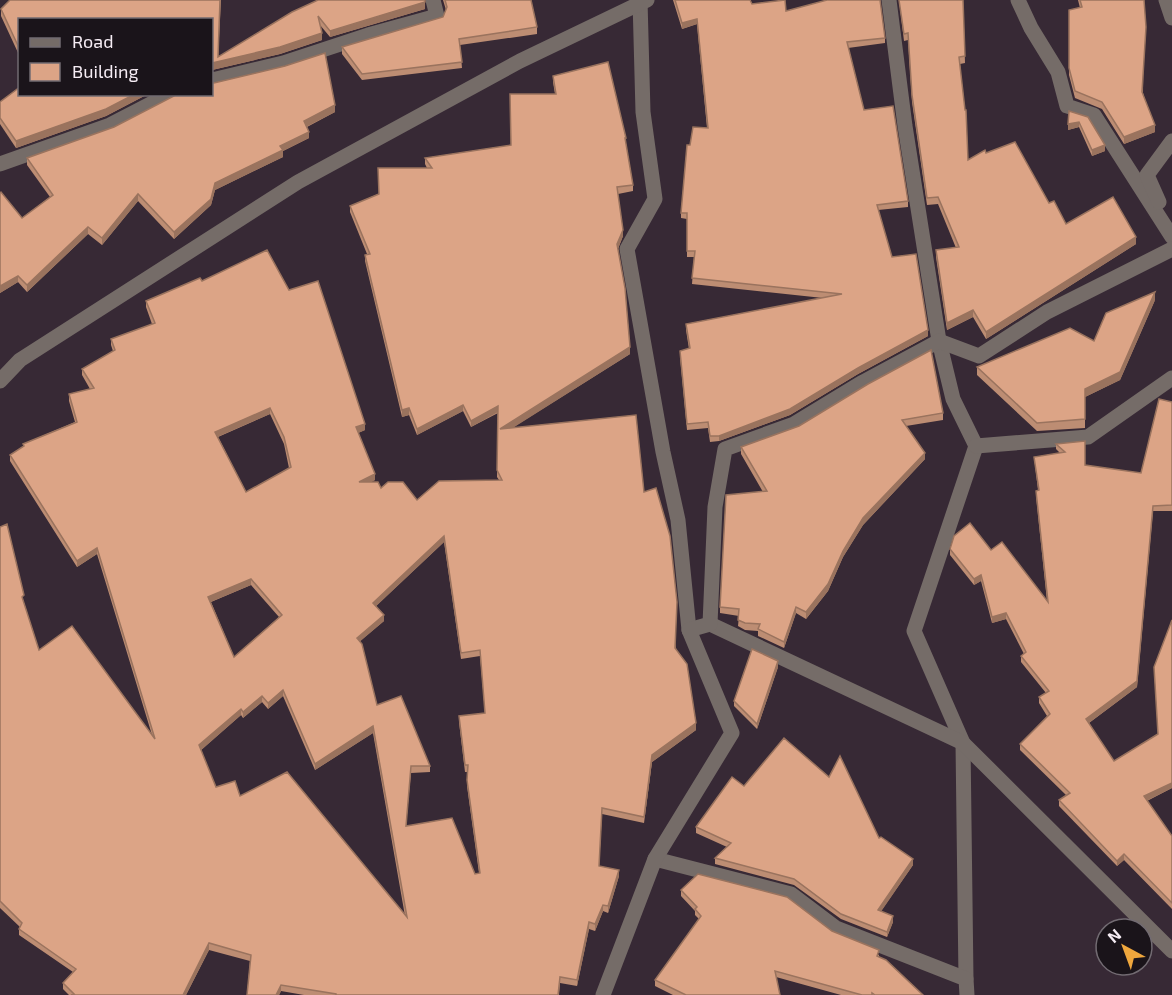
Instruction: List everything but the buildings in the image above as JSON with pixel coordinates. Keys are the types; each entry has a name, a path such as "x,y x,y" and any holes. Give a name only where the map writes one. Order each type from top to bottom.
{"street":[{"path":"213,80 283,63 368,35 437,16 433,0"},
{"path":"889,0 905,126 939,341 953,399 976,446 914,632 963,743 967,995"},
{"path":"1018,0 1031,28 1058,72 1067,106 1094,115 1172,234"},
{"path":"1166,0 1172,18"},
{"path":"0,381 20,360 298,182 520,61 643,1 643,112 655,199 627,249 663,452 678,520 688,630 732,733 655,860 603,995"},
{"path":"0,164 110,125 166,96"},
{"path":"1172,141 1147,175 1172,234"},
{"path":"710,624 715,507 725,449 794,424 863,382 939,341 979,356 1047,312 1172,249"},
{"path":"976,446 1088,437 1172,378"},
{"path":"688,630 710,624 963,743 1172,951"},
{"path":"655,860 791,894 836,928 966,979"}]}
